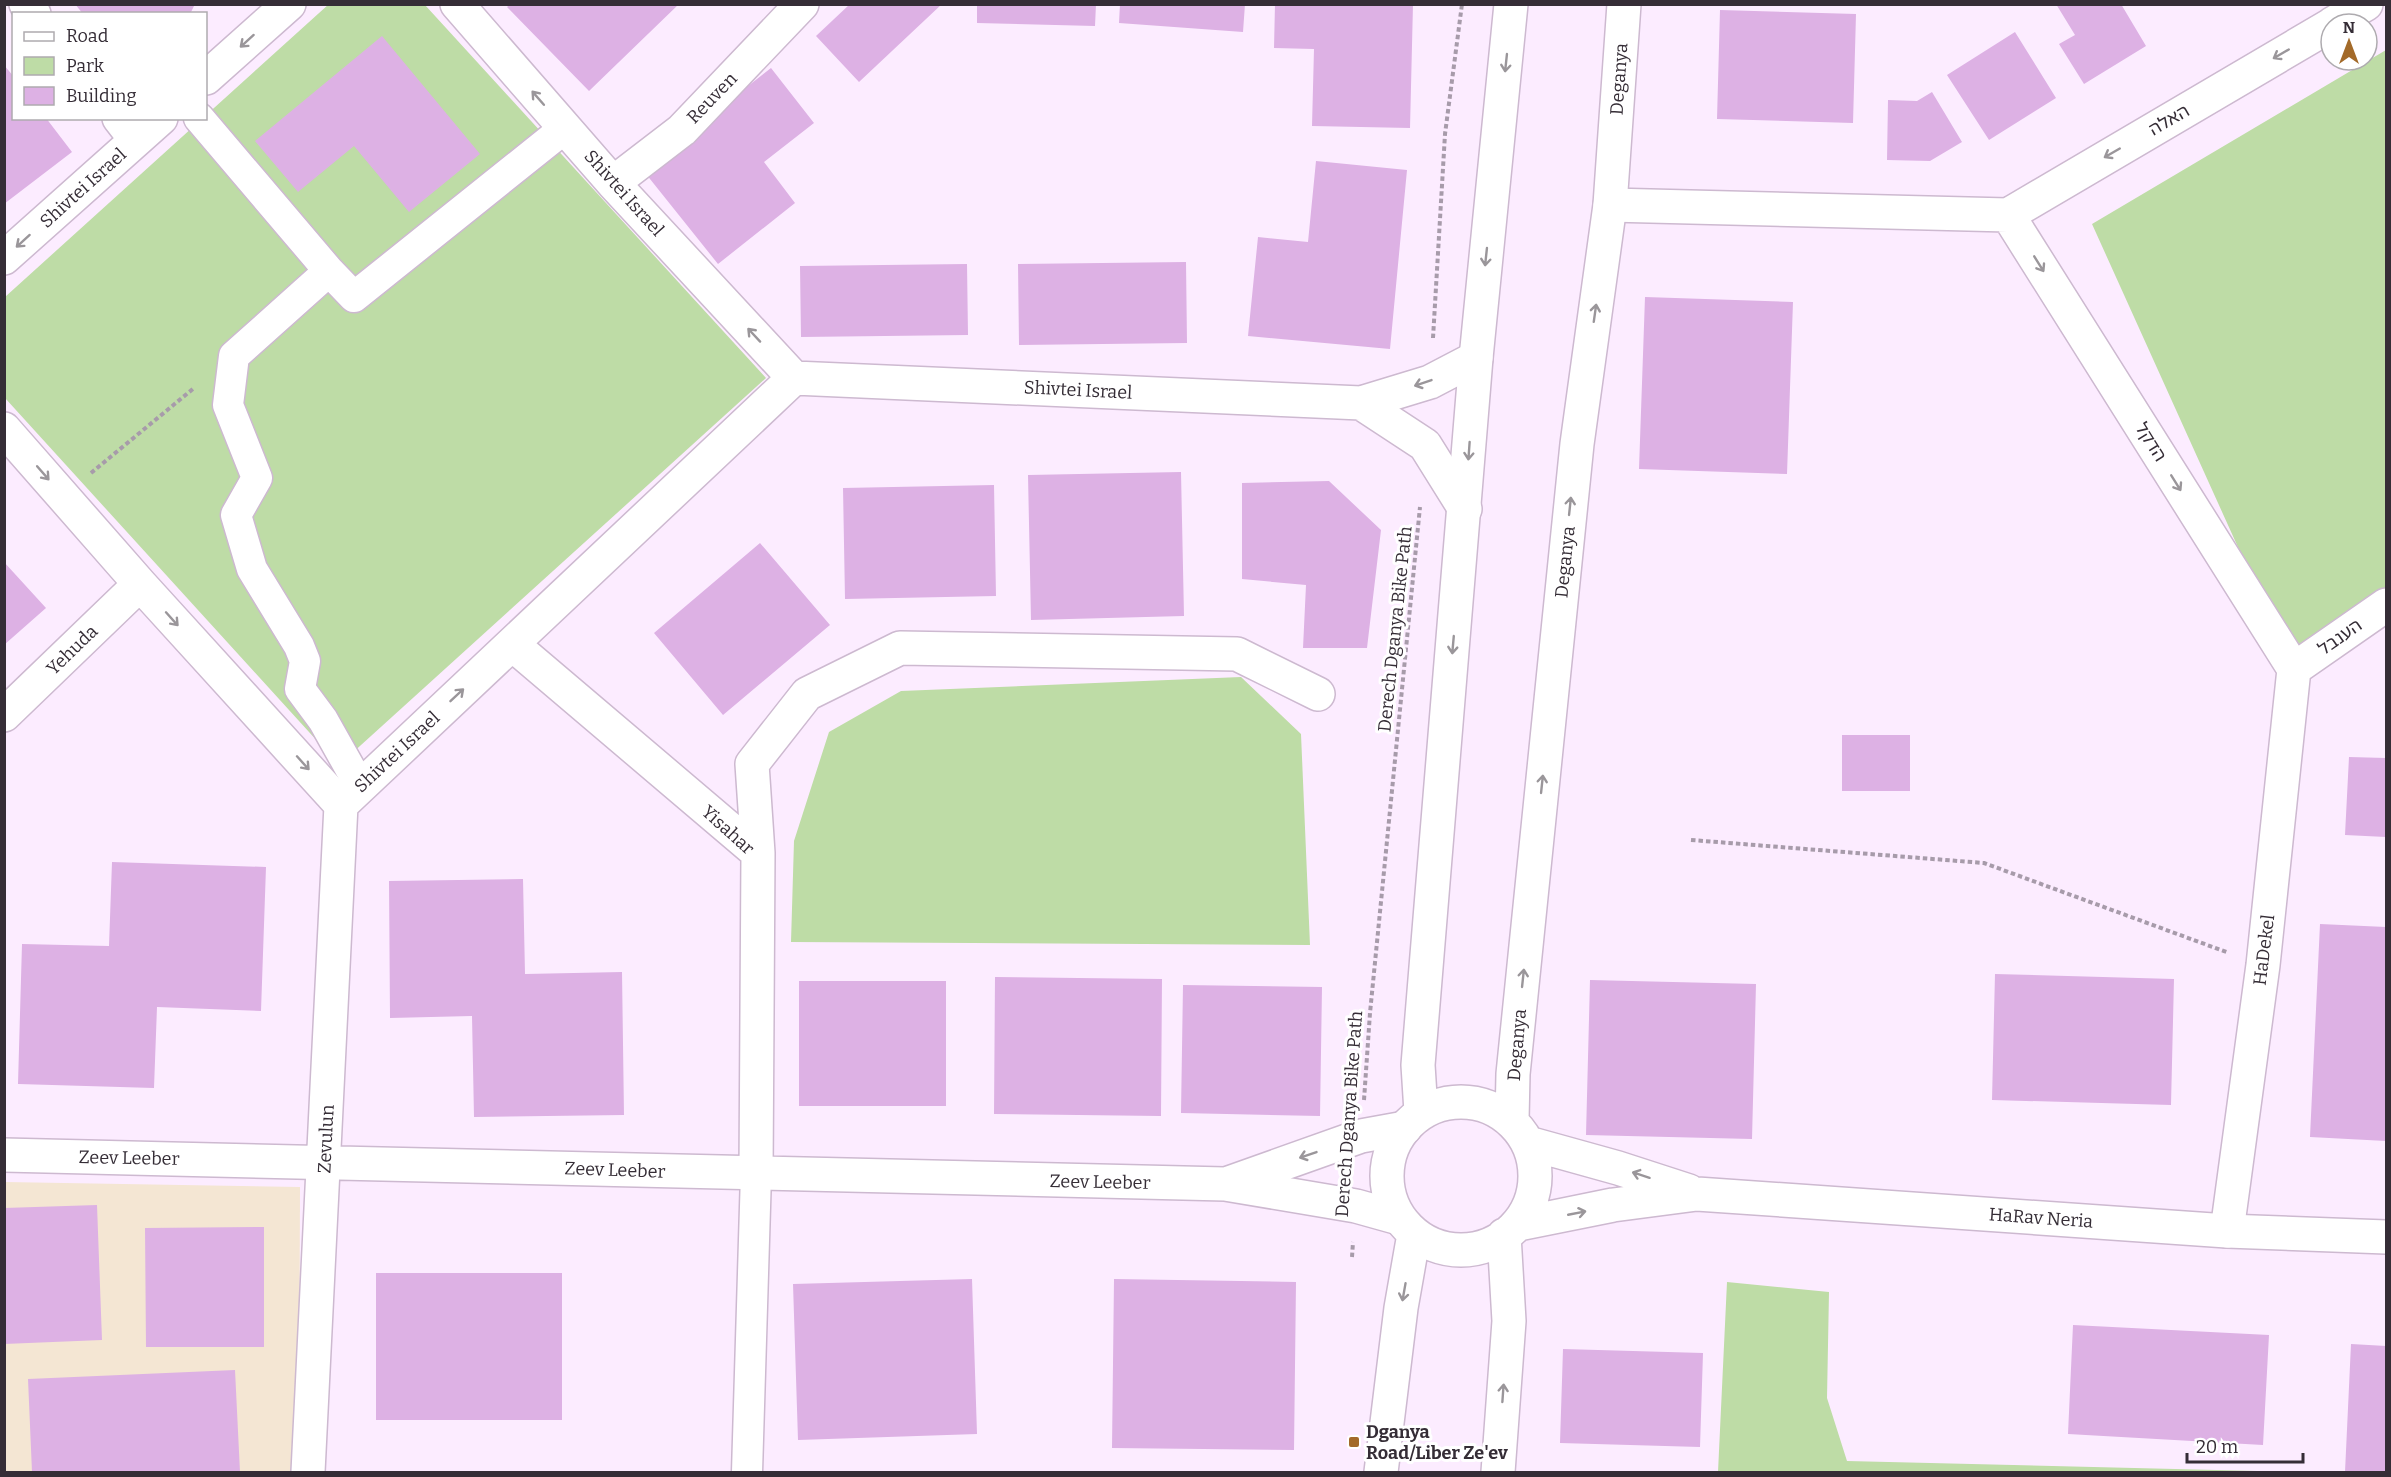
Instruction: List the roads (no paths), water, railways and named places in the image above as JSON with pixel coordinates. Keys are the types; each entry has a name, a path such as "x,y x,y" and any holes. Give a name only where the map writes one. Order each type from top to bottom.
{"street":[{"path":"207,77 289,4"},
{"name":"Shivtei Israel","path":"457,4 613,183 794,378 1361,403 1430,382 1476,358"},
{"name":"Reuven","path":"613,183 682,130 802,4"},
{"path":"1413,1120 1476,358 1512,4"},
{"name":"Deganya","path":"1520,1132 1513,1074 1577,444 1610,205 1624,4"},
{"name":"האלה","path":"2352,12 2366,4"},
{"name":"האלה","path":"2007,215 2319,32"},
{"name":"Shivtei Israel","path":"4,258 128,129 155,120"},
{"path":"201,120 329,271 354,297 565,128"},
{"path":"1610,205 2007,215"},
{"name":"הדקל","path":"2007,215 2294,669"},
{"path":"329,271 234,356 228,405 257,478 236,515 252,569 298,646 304,661 300,689 323,720 350,796"},
{"name":"Shivtei Israel","path":"4,429 140,584 350,796 794,378"},
{"path":"1361,403 1425,445 1465,509"},
{"name":"Yehuda","path":"4,715 140,584"},
{"name":"הענבל","path":"2294,669 2386,605"},
{"name":"Yisahar","path":"512,644 758,853 756,1174"},
{"path":"758,853 752,764 807,694 900,648 1237,654 1318,694"},
{"name":"HaDekel","path":"2227,1231 2263,965 2294,669"},
{"name":"Zevulun","path":"308,1473 324,1163 350,796"},
{"path":"1449,1103 1473,1103 1497,1111 1520,1132 1535,1165 1536,1187 1511,1230 1485,1247 1460,1251 1436,1247 1407,1226 1390,1198 1387,1176 1392,1150 1413,1120 1449,1103"},
{"name":"Zeev Leeber","path":"1225,1184 1413,1120"},
{"name":"HaRav Neria","path":"1520,1132 1697,1194"},
{"name":"Zeev Leeber","path":"4,1155 1225,1184 1356,1206 1407,1226"},
{"path":"747,1473 756,1174"},
{"name":"HaRav Neria","path":"1511,1230 1613,1205 1697,1194 2227,1231 2386,1237"},
{"path":"1381,1473 1401,1308 1407,1226"},
{"path":"1498,1473 1509,1321 1511,1230"}],"place":[{"name":"Dganya Road/Liber Ze'ev","path":"1354,1442"}]}
